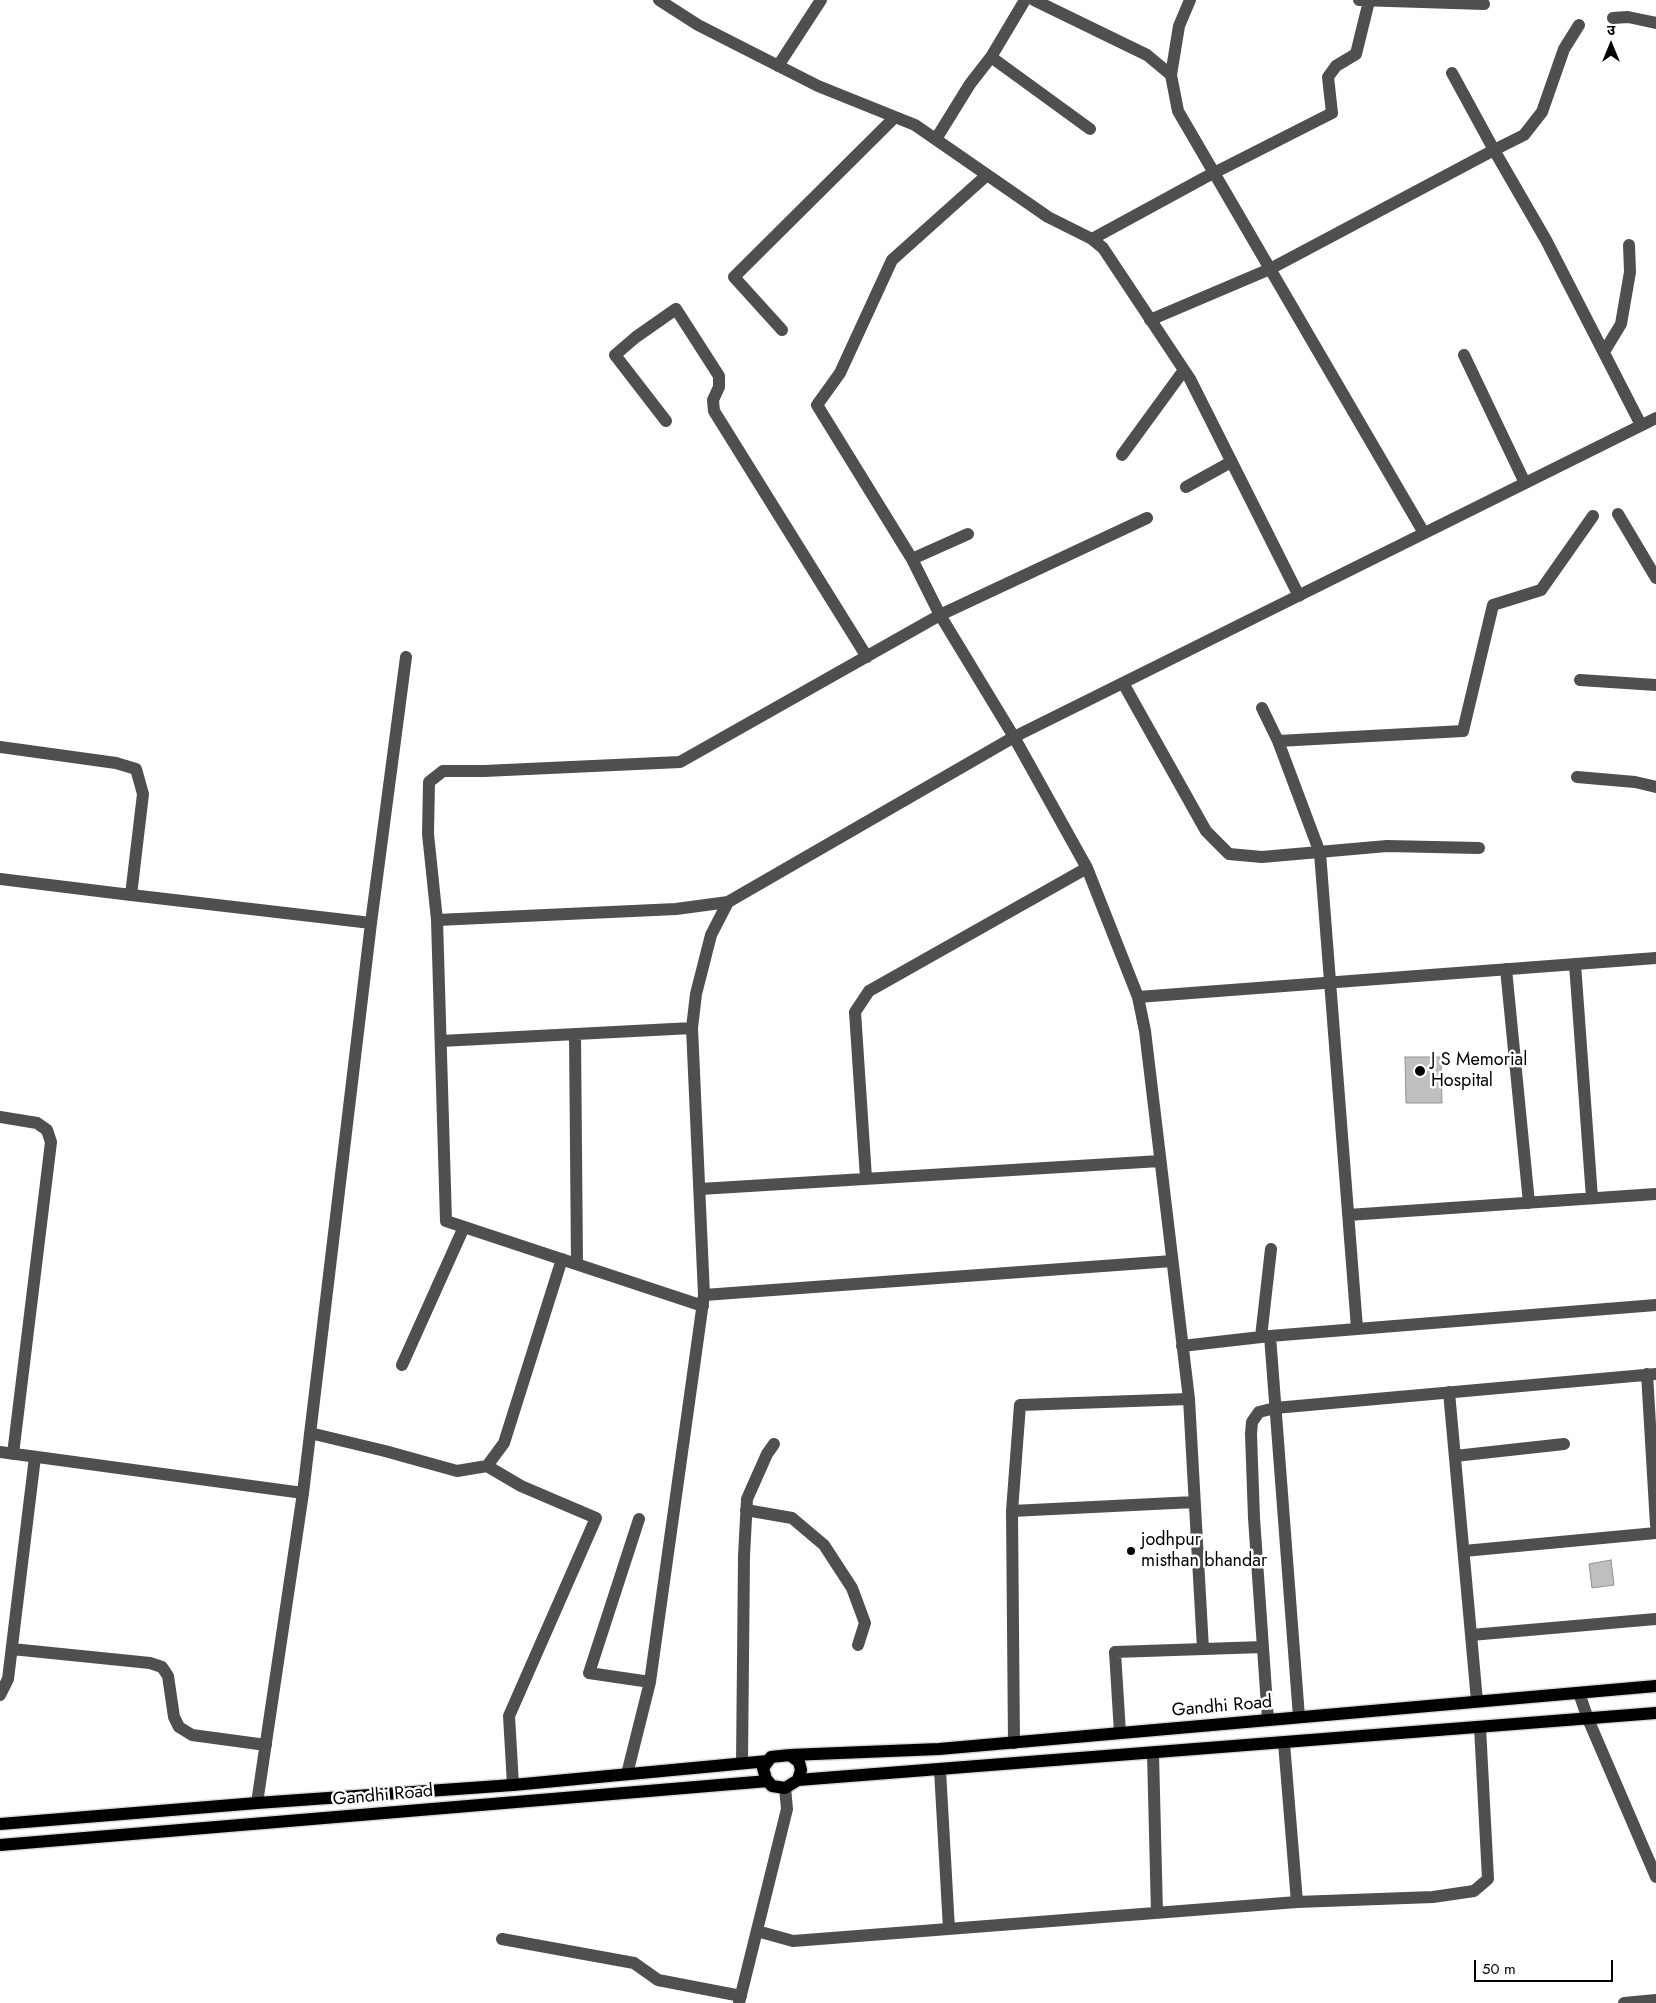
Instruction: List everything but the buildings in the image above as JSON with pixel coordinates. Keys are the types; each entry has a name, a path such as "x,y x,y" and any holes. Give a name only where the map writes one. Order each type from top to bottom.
{"main road":[{"name":"Gandhi Road","path":"790,1756 939,1749 1656,1686"},
{"path":"798,1780 801,1770 799,1762 790,1756 771,1757 763,1768 772,1786 785,1788 798,1780 1656,1714"},
{"name":"Gandhi Road","path":"0,1824 513,1785 768,1761"},
{"name":"Gandhi Road","path":"0,1845 768,1781"}],"street":[{"path":"659,0 698,25 818,86 915,125 1048,217 1092,239 1103,248 1184,370 1298,596"},
{"path":"778,66 821,0"},
{"path":"936,140 970,84 991,57 1025,0"},
{"path":"1034,0 1147,55 1171,75"},
{"path":"1190,0 1179,26 1171,75 1178,111 1424,533"},
{"path":"1359,0 1484,4"},
{"path":"1092,239 1214,173 1332,113 1328,78 1336,66 1356,54 1369,1"},
{"path":"1613,18 1628,17 1656,23"},
{"path":"1150,320 1270,269 1524,135 1542,112 1564,49 1579,25"},
{"path":"991,57 1090,129"},
{"path":"1452,73 1546,240 1641,425"},
{"path":"782,330 734,277 895,117"},
{"path":"987,175 892,260 840,373 817,404 912,559 940,615 1014,737 1087,868 1138,997 1145,1031 1189,1399 1203,1649"},
{"path":"1604,352 1621,324 1630,272 1629,245"},
{"path":"666,421 615,356 636,337 676,310 719,376 719,387 713,400 714,411 867,657"},
{"path":"1464,356 1524,483"},
{"path":"1122,454 1184,370"},
{"path":"437,920 676,909 728,902 1014,737 1656,418"},
{"path":"1186,487 1232,462"},
{"path":"1618,514 1656,578"},
{"path":"1278,741 1463,731 1493,605 1541,590 1593,516"},
{"path":"1147,518 940,615 680,762 443,770 429,782 428,834 437,920 446,1221 577,1264 703,1301 1172,1261"},
{"path":"912,559 968,534"},
{"path":"257,1803 303,1494 371,923 406,657"},
{"path":"1580,680 1656,685"},
{"path":"1123,683 1206,831 1230,854 1262,857 1387,846 1479,848"},
{"path":"1262,708 1278,741 1320,853 1357,1328"},
{"path":"0,747 116,763 136,769 143,794 131,895"},
{"path":"1577,777 1635,782 1656,787"},
{"path":"866,1178 855,1012 869,991 1087,868"},
{"path":"0,879 371,923"},
{"path":"627,1774 650,1682 703,1301 700,1189 692,1028 696,994 711,935 728,902"},
{"path":"1138,997 1656,958"},
{"path":"1575,964 1592,1198"},
{"path":"1506,969 1529,1203"},
{"path":"441,1041 692,1028"},
{"path":"575,1034 577,1264"},
{"path":"0,1117 37,1123 47,1130 51,1142 14,1454"},
{"path":"700,1189 1160,1160"},
{"path":"1348,1216 1656,1194"},
{"path":"402,1365 464,1227"},
{"path":"1271,1249 1266,1336 1275,1408 1299,1717"},
{"path":"487,1466 504,1443 562,1259"},
{"path":"1182,1346 1357,1328 1656,1305"},
{"path":"1268,1720 1254,1518 1251,1434 1252,1422 1259,1412 1275,1408 1651,1374 1656,1525"},
{"path":"1449,1392 1477,1702"},
{"path":"1014,1742 1012,1511 1020,1405 1189,1399"},
{"path":"310,1433 457,1471 487,1466 521,1486 596,1518 509,1716 513,1785"},
{"path":"742,1764 744,1556 747,1499 767,1454 774,1444"},
{"path":"1455,1456 1564,1444"},
{"path":"0,1452 303,1494"},
{"path":"0,1695 8,1679 35,1457"},
{"path":"1012,1511 1194,1502"},
{"path":"746,1510 792,1518 824,1545 852,1588 865,1623 858,1645"},
{"path":"639,1519 589,1673 650,1682"},
{"path":"1464,1551 1656,1533"},
{"path":"1471,1635 1656,1619"},
{"path":"1120,1733 1115,1652 1263,1648"},
{"path":"12,1649 150,1663 162,1667 168,1676 174,1717 178,1727 192,1735 266,1745"},
{"path":"1579,1692 1588,1719 1656,1877"},
{"path":"757,1931 793,1941 1297,1902 1433,1897 1474,1891 1488,1879 1480,1727"},
{"path":"1284,1743 1297,1902"},
{"path":"1153,1753 1157,1913"},
{"path":"940,1770 950,1929"},
{"path":"502,1939 634,1963 658,1980 740,1999 787,1809 785,1788"},
{"path":"1624,2003 1656,2000"}],"place":[{"name":"J S Memorial Hospital","path":"1420,1071"},
{"name":"jodhpur misthan bhandar","path":"1131,1551"}]}
